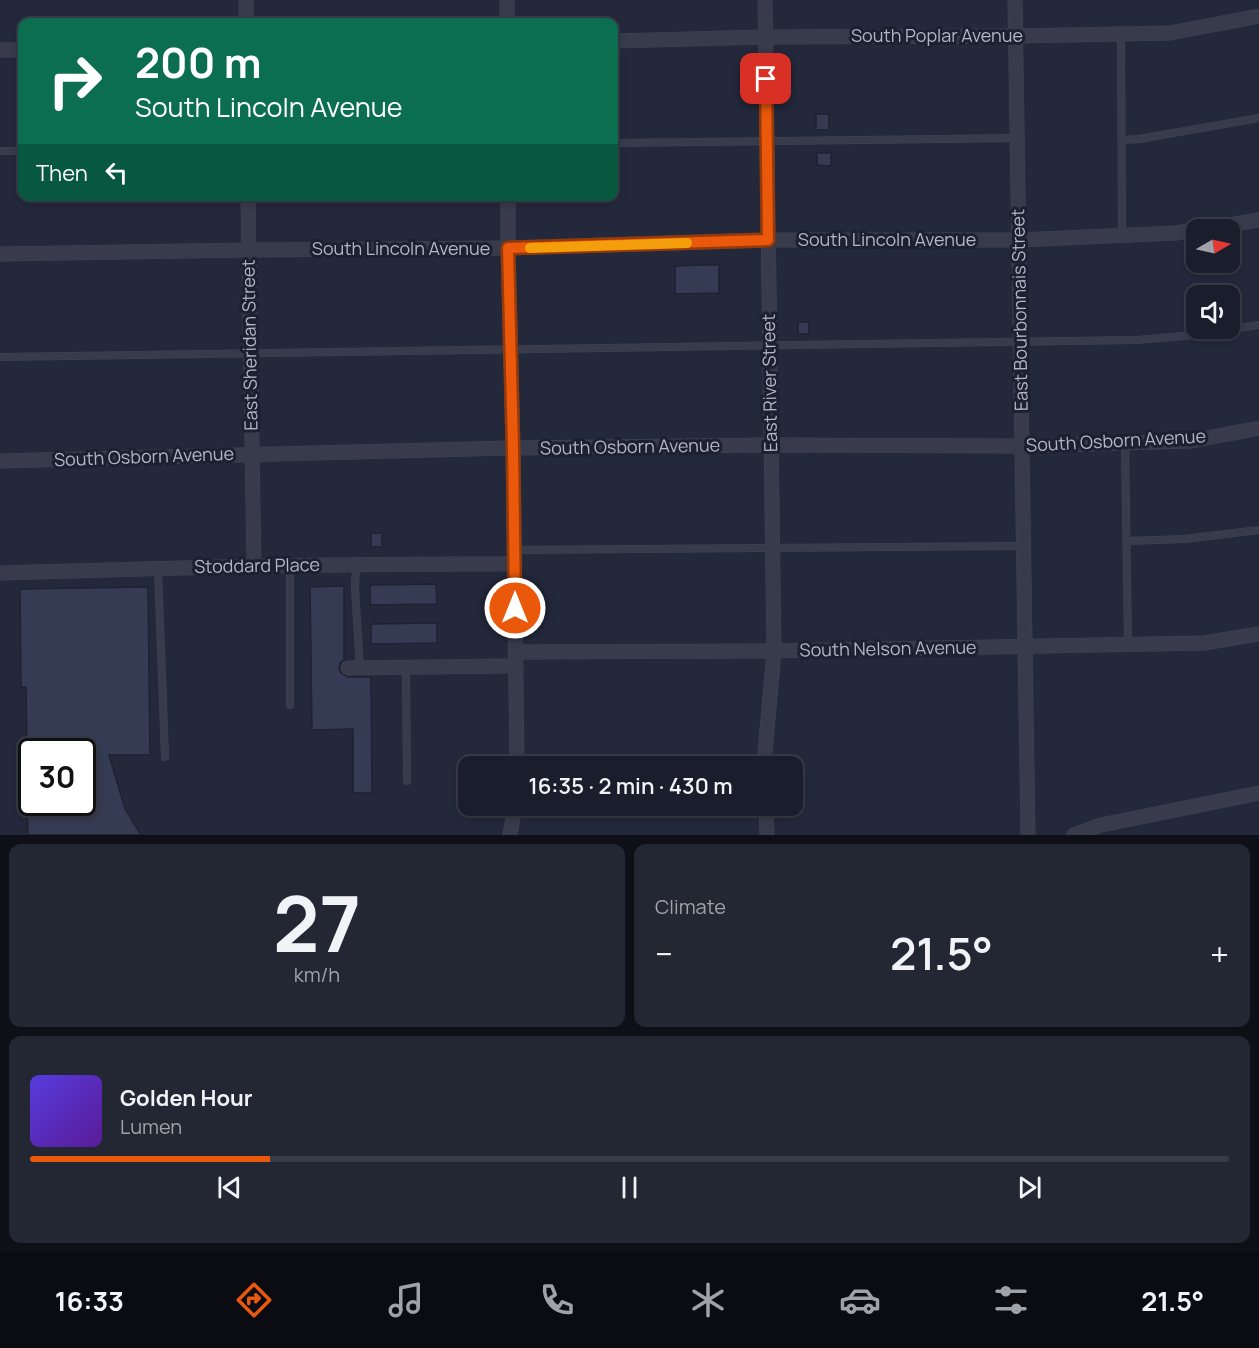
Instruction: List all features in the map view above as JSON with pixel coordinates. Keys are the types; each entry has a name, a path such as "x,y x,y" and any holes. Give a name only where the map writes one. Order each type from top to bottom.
{"street":[{"path":"246,0 246,18"},
{"path":"507,0 507,18"},
{"name":"East River Street","path":"765,0 774,651 765,756"},
{"name":"East Bourbonnais Street","path":"1015,0 1028,835"},
{"name":"South Poplar Avenue","path":"618,41 1170,33 1259,16"},
{"path":"0,50 18,50"},
{"name":"East Sheridan Street","path":"248,201 254,566"},
{"path":"508,201 517,756"},
{"name":"South Lincoln Avenue","path":"1240,223 1259,220"},
{"name":"South Lincoln Avenue","path":"0,254 508,248 768,240 1019,240 1186,232"},
{"name":"South Osborn Avenue","path":"0,461 513,448 771,445 1022,446 1191,441 1259,428"},
{"name":"Stoddard Place","path":"0,573 356,564 515,557"},
{"name":"South Nelson Avenue","path":"515,652 774,651 1128,645 1204,643 1259,634"},
{"path":"354,668 516,666"},
{"path":"1074,835 1101,825 1259,793"},
{"path":"510,835 513,816"},
{"path":"767,816 768,835"}],"lane":[{"path":"1121,34 1122,236"},
{"path":"1122,140 1139,140 1259,118"},
{"path":"618,143 1017,138"},
{"path":"0,151 18,151"},
{"path":"0,357 1137,340 1195,335 1259,325"},
{"path":"1125,443 1128,645"},
{"path":"1126,541 1195,538 1259,530"},
{"path":"515,557 772,548 1023,546"},
{"path":"354,668 356,564"},
{"path":"290,566 290,705"},
{"path":"158,569 165,757"},
{"path":"406,668 407,781"}],"building":[{"path":"816,114 829,114 829,130 816,130"},
{"path":"817,153 831,153 831,166 817,165"},
{"path":"719,265 719,293 675,294 675,266"},
{"path":"798,322 809,322 809,334 798,334"},
{"path":"371,533 382,533 382,547 371,547"},
{"path":"436,584 437,604 370,605 370,585"},
{"path":"344,586 344,660 340,663 339,669 348,677 371,677 372,793 353,793 353,729 312,730 310,587"},
{"path":"148,587 150,755 109,755 125,809 141,835 28,835 27,816 96,816 96,738 27,738 26,687 21,687 20,589"},
{"path":"437,623 437,643 371,644 371,624"}],"slow traffic":[{"path":"530,248 687,243"}],"route":[{"path":"515,608 508,248 768,240 766,79"}]}
